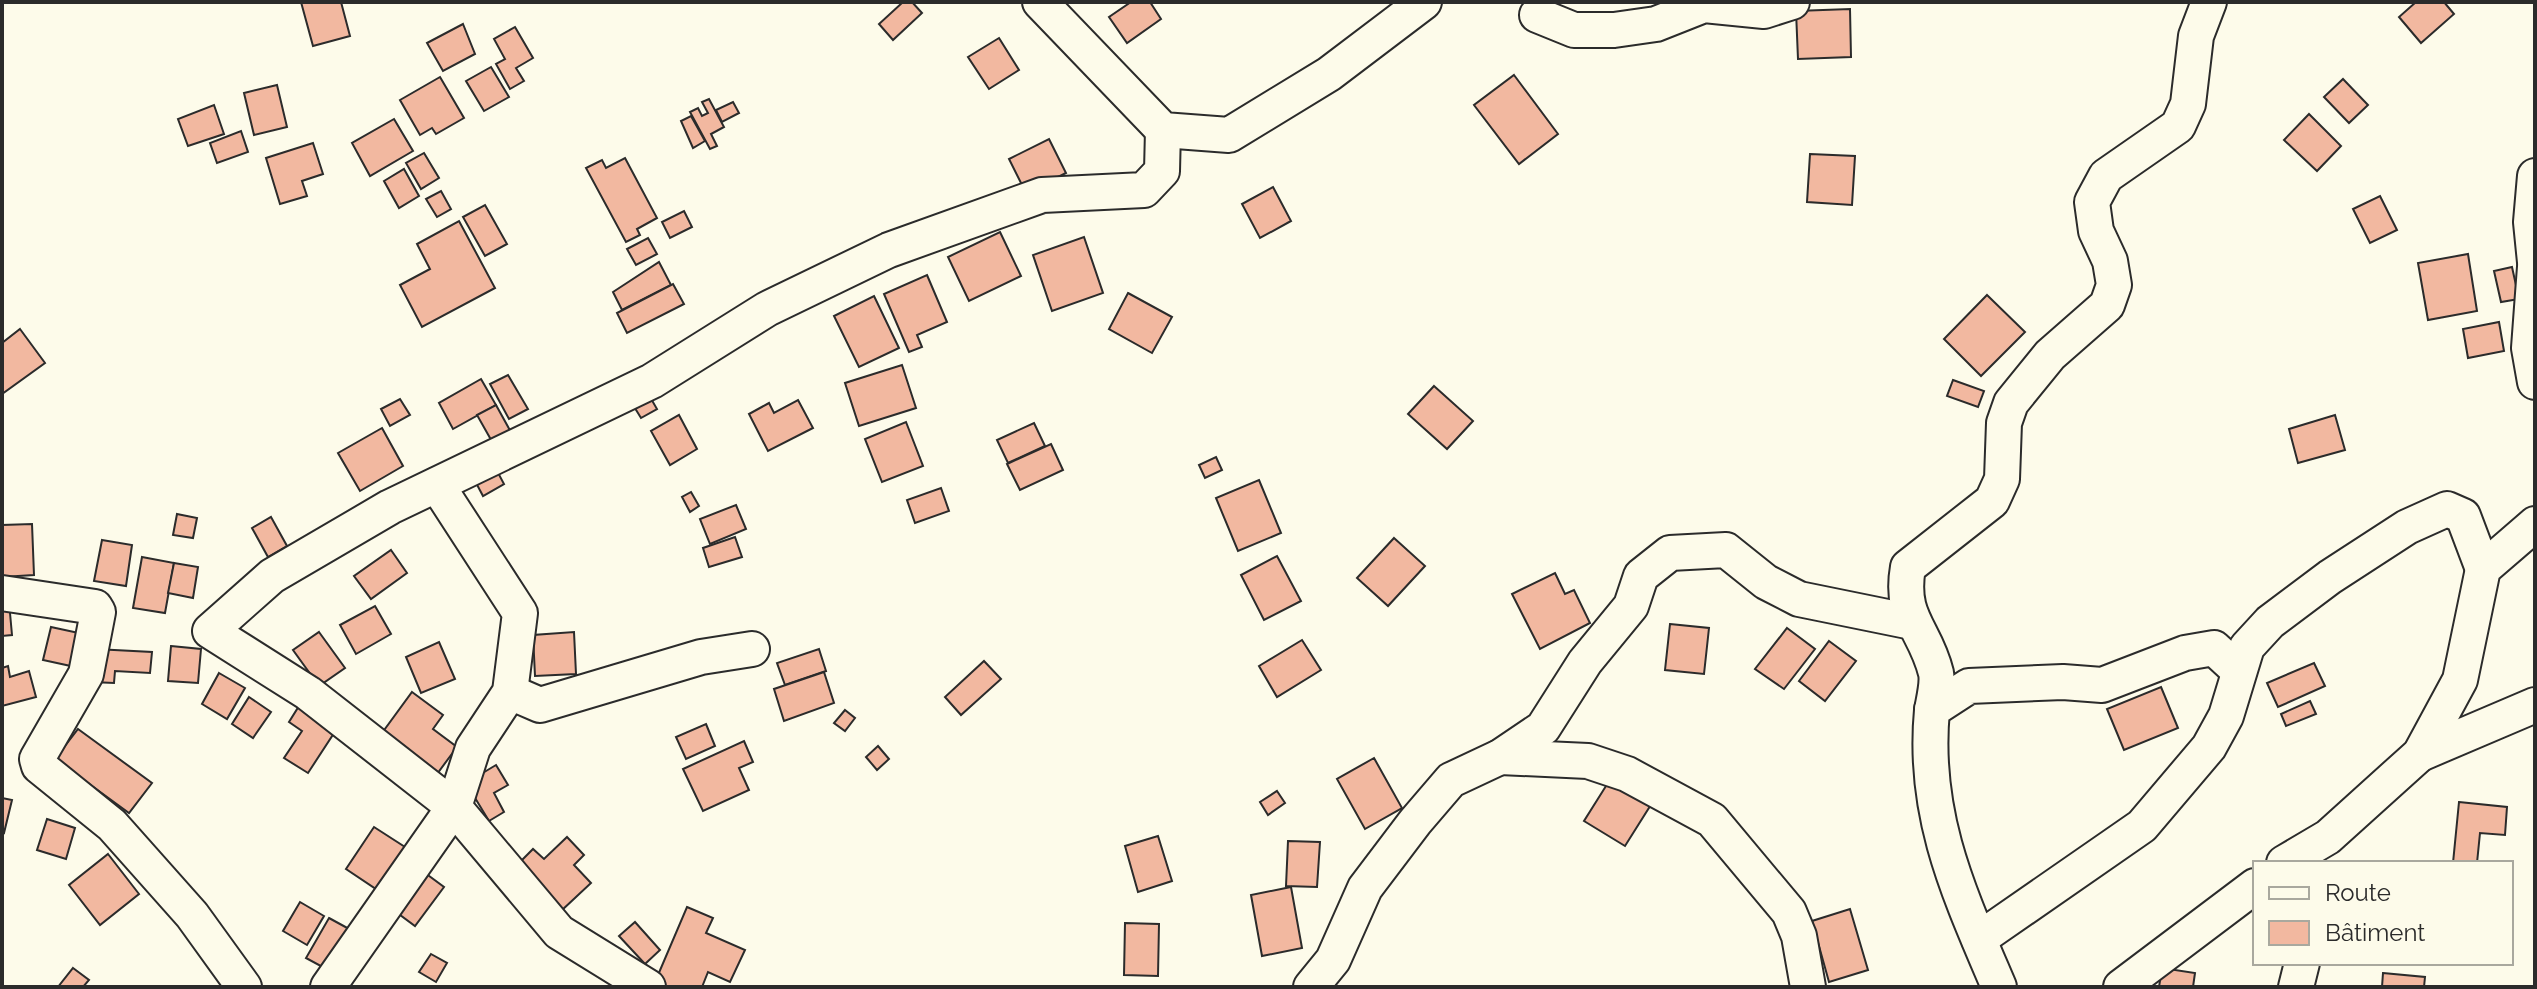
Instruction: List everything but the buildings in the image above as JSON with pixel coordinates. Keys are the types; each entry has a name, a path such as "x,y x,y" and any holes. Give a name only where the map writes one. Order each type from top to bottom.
{"street":[{"path":"1040,2 1163,130 1229,135 1329,74 1424,2"},
{"path":"1537,15 1574,30 1614,30 1656,24 1704,5 1764,11 1792,2"},
{"path":"1999,987 1951,874 1930,773 1932,710 1937,675 1912,622 1903,592 1908,567 1931,545 1992,501 2002,479 2004,423 2011,403 2050,355 2107,305 2114,285 2110,261 2096,231 2092,202 2106,176 2178,126 2188,104 2196,36 2209,2"},
{"path":"648,987 559,932 454,807 308,693 210,631 272,576 390,507 652,381 767,309 889,250 1042,195 1144,190 1162,171 1163,130"},
{"path":"2535,176 2531,222 2535,264 2529,348 2535,382"},
{"path":"328,987 454,807 473,748 510,692 520,613 437,485"},
{"path":"1979,939 2142,826 2209,747 2226,716 2247,647 2270,622 2330,577 2428,517 2447,509 2463,516 2483,569 2460,680 2420,754 2326,850 2290,861"},
{"path":"2483,569 2535,524"},
{"path":"1311,987 1333,960 1365,888 1415,822 1451,780 1500,757 1543,728 1585,662 1631,606 1641,576 1670,553 1726,550 1766,582 1799,599 1912,622"},
{"path":"2,593 95,607 98,612 86,674 37,759 39,766 112,825 192,915 244,987"},
{"path":"1932,710 1969,686 2063,682 2102,685 2185,653 2214,648 2239,671"},
{"path":"510,692 540,705 701,657 752,649"},
{"path":"2420,754 2535,705"},
{"path":"1500,757 1588,761 1627,774 1712,820 1789,912 1802,948 1808,987"},
{"path":"2121,987 2253,888"},
{"path":"2296,987 2302,965"}]}
